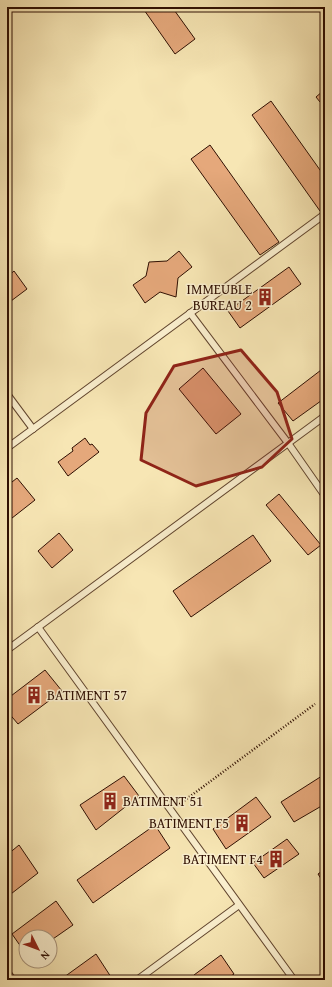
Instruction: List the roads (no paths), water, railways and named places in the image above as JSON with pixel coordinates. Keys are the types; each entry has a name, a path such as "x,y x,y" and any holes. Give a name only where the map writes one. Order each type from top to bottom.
{"lane":[{"path":"7,448 325,214"},
{"path":"190,313 288,443 325,496"},
{"path":"7,394 33,429"},
{"path":"7,650 325,416"},
{"path":"38,627 294,980"},
{"path":"137,980 239,905"},
{"path":"7,972 13,980"}],"place":[{"name":"IMMEUBLE BUREAU 2","path":"265,297"},
{"name":"BATIMENT 57","path":"34,695"},
{"name":"BATIMENT 51","path":"110,801"},
{"name":"BATIMENT F5","path":"242,823"},
{"name":"BATIMENT F4","path":"276,859"}]}
